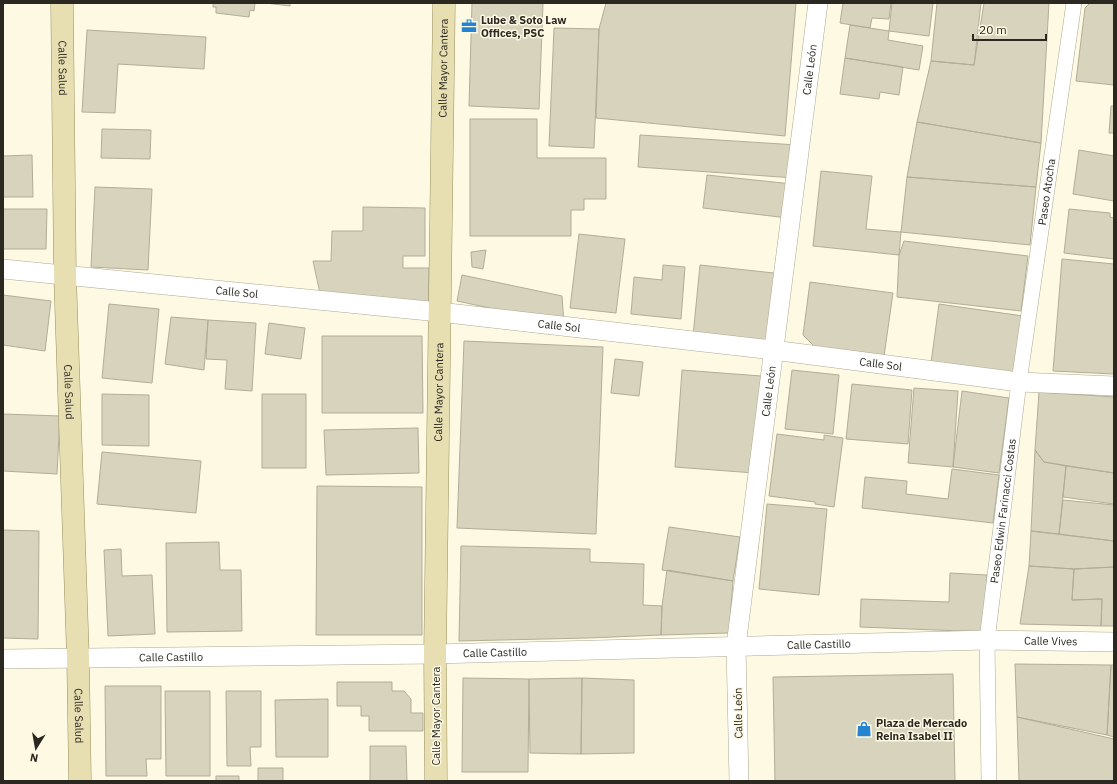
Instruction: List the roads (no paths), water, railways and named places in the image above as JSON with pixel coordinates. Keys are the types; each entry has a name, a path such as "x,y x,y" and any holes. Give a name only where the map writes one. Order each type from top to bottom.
{"main road":[{"name":"Calle Salud","path":"62,3 65,275 78,658 80,781"},
{"name":"Calle Mayor Cantera","path":"436,781 435,654 444,3"}],"street":[{"name":"Calle León","path":"740,781 736,646 818,3"},
{"name":"Paseo Atocha","path":"1019,382 1074,3"},
{"name":"Calle Sol","path":"3,269 439,312 773,350 1019,382 1114,386"},
{"name":"Paseo Edwin Farinacci Costas","path":"989,781 987,640 1019,382"},
{"name":"Calle Castillo","path":"3,659 435,654 987,640"},
{"name":"Calle Vives","path":"987,640 1114,642"}],"place":[{"name":"Lube & Soto Law Offices, PSC","path":"469,26"},
{"name":"Plaza de Mercado Reina Isabel II","path":"864,729"}]}
